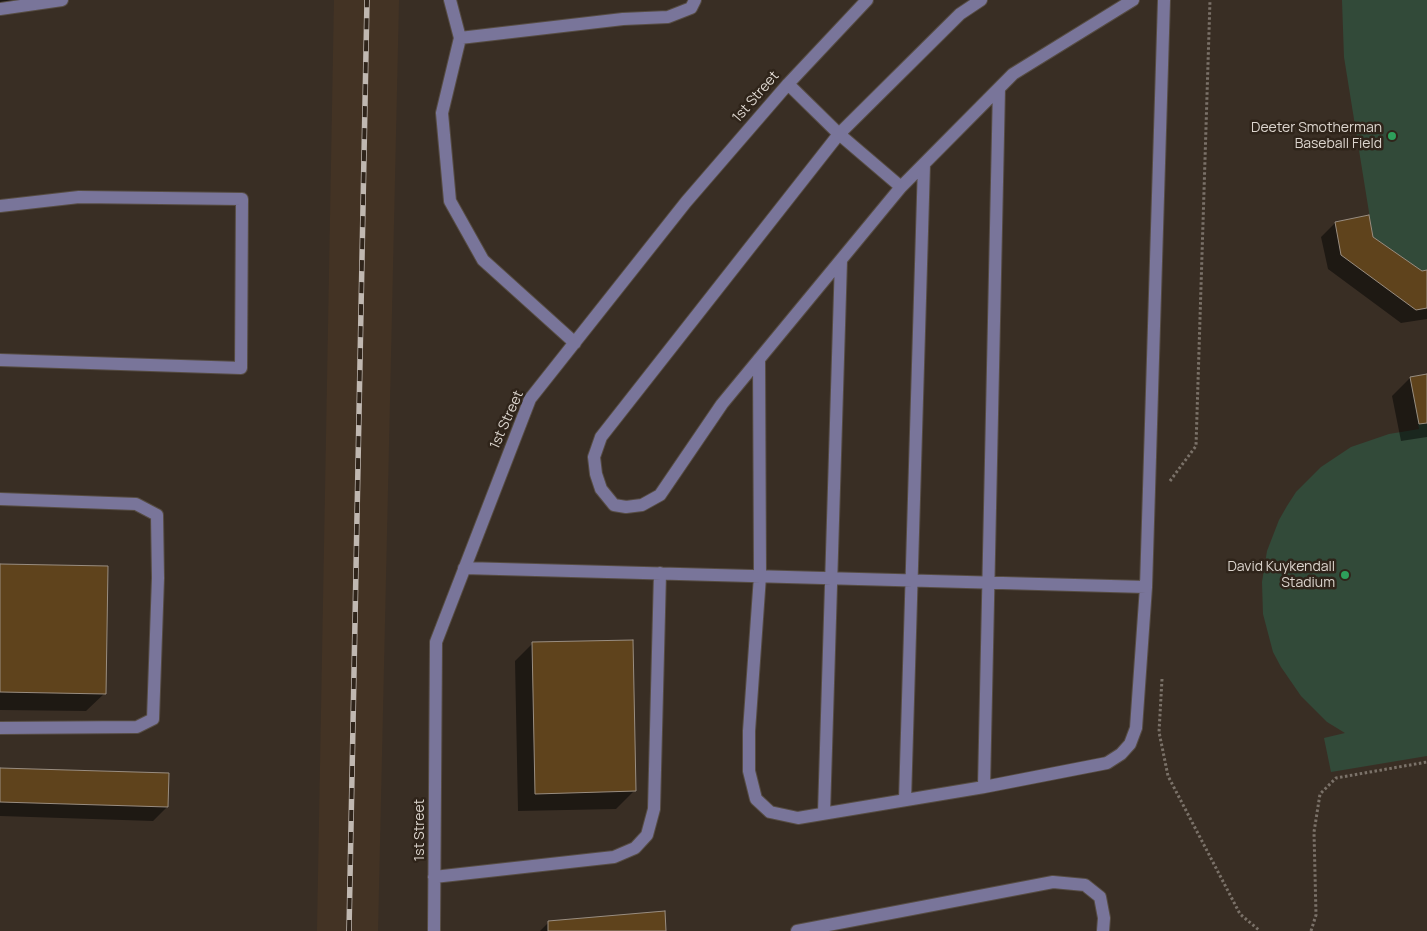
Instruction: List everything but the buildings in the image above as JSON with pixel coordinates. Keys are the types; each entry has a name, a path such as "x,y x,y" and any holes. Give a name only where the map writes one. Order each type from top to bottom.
{"street":[{"path":"0,9 62,0"},
{"path":"450,0 460,38 442,113 450,201 483,260 575,343"},
{"path":"460,38 623,19 668,17 692,8 695,0"},
{"name":"1st Street","path":"434,931 436,642 530,400 686,202 788,84 867,0"},
{"path":"981,0 960,14 840,134 601,437 594,457 596,474 601,489 614,505 626,507 642,505 660,495 722,404 901,187 1013,74 1133,0"},
{"path":"759,359 760,576 749,731 749,771 756,799 770,812 798,818 1107,764 1121,754 1130,744 1136,728 1146,587 1164,0"},
{"path":"788,84 840,134 901,187"},
{"path":"984,786 1000,88"},
{"path":"905,800 924,164"},
{"path":"0,206 79,197 242,199 241,368 0,360"},
{"path":"824,813 841,260"},
{"path":"0,499 136,504 156,515 158,578 153,719 137,727 0,728"},
{"path":"464,568 1146,587"},
{"path":"434,877 614,858 635,848 647,835 654,809 660,573"},
{"path":"797,931 1053,882 1085,885 1100,897 1104,918 1103,931"}],"path":[{"path":"1170,490 1170,480 1196,446 1210,0"},
{"path":"1162,674 1159,732 1168,776 1240,914 1260,931"},
{"path":"1310,931 1316,915 1314,832 1320,794 1336,778 1427,762"}],"shaded area":[{"path":"334,0 399,0 378,931 317,931"}],"green space":[{"name":"Deeter Smotherman Baseball Field","path":"1342,0 1427,0 1427,271 1423,272 1373,237 1344,57"},
{"name":"David Kuykendall Stadium","path":"1427,374 1427,756 1331,772 1324,738 1345,733 1327,722 1301,696 1273,652 1263,614 1262,582 1267,551 1279,520 1296,492 1321,467 1351,447 1389,434 1419,429 1410,377"}],"railway":[{"path":"349,931 367,0"}],"place":[{"name":"Deeter Smotherman Baseball Field","path":"1392,136"},
{"name":"David Kuykendall Stadium","path":"1345,575"}]}
